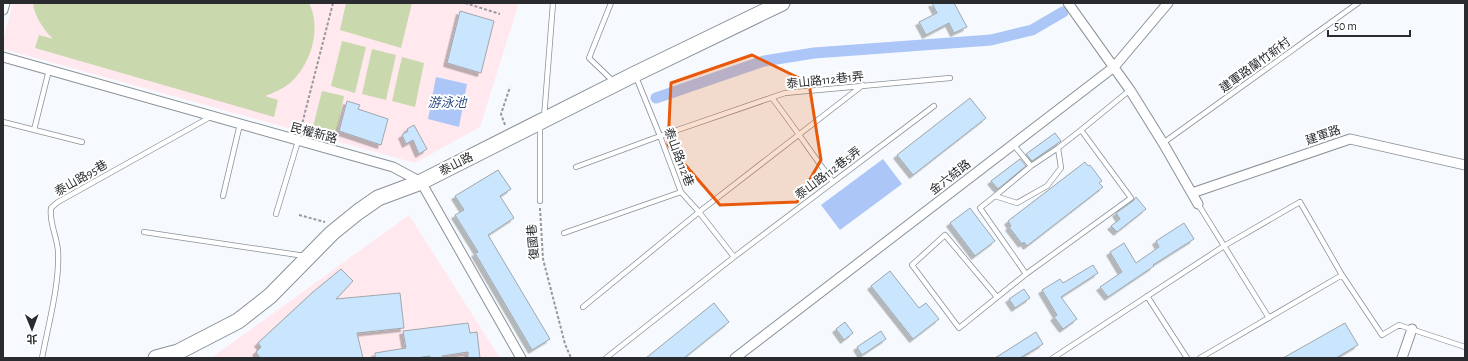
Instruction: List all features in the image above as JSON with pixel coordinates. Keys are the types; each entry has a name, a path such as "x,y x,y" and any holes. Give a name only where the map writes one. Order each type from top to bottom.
{"main road":[{"name":"泰山路","path":"156,358 179,355 238,321 270,296 340,226 378,198 422,182 615,83 782,3"}],"street":[{"path":"3,10 5,3"},
{"path":"1068,3 1130,90 1198,204"},
{"name":"金六結路","path":"735,358 1114,67 1168,3"},
{"name":"民權新路","path":"3,57 393,167 422,182"},
{"name":"建軍路","path":"1192,193 1350,139 1465,165"},
{"path":"422,182 521,358"},
{"path":"1402,358 1412,329"}],"lane":[{"path":"540,201 542,120 552,3"},
{"path":"611,3 589,58 615,83"},
{"name":"建軍路蘭竹新村","path":"1163,143 1358,3"},
{"path":"34,130 49,70"},
{"name":"泰山路112巷","path":"634,74 660,136 681,192 734,257"},
{"name":"泰山路112巷1弄","path":"576,168 660,136 785,93 950,78"},
{"path":"583,307 698,212 863,85"},
{"path":"1026,274 980,208 1031,166 1058,148 1130,90"},
{"path":"772,98 797,130 801,139 833,182"},
{"name":"泰山路112巷5弄","path":"606,358 734,257 934,106"},
{"name":"泰山路95巷","path":"42,358 56,285 58,250 50,216 51,208 58,202 212,116"},
{"path":"3,122 82,142"},
{"path":"223,196 240,124"},
{"path":"997,297 945,235 912,265 959,328 1026,274 1131,198 1081,130"},
{"path":"276,214 298,141"},
{"path":"1013,144 1031,166"},
{"path":"995,196 1017,203 1047,186 1061,168 1058,148"},
{"path":"564,233 681,192"},
{"path":"1053,358 1224,246 1300,202 1342,275 1382,336 1399,325 1465,347"},
{"path":"1198,204 1270,318"},
{"path":"144,232 309,257"},
{"path":"1200,358 1342,275"},
{"path":"1147,296 1187,358"}],"path":[{"path":"298,141 333,3"},
{"path":"465,3 500,14"},
{"path":"509,137 501,114 510,87"},
{"name":"復國巷","path":"540,201 543,259 565,344 571,358"},
{"path":"299,215 340,226"}],"highlighted area":[{"path":"752,55 809,83 821,160 797,202 720,205 668,145 671,83"}],"shaded area":[{"path":"13,3 519,3 480,127 415,163 3,49 3,41"},
{"path":"409,215 500,358 211,358"}],"green space":[{"path":"33,3 309,3 313,13 314,35 309,56 297,75 284,87 265,96 278,100 274,117 35,48 39,35 53,39 46,31 35,13"},
{"path":"346,3 412,3 401,48 340,30"},
{"path":"342,41 366,47 355,93 331,86"},
{"path":"372,49 396,55 386,100 362,94"},
{"path":"402,57 424,63 415,107 392,101"},
{"path":"322,91 344,96 336,133 313,127"}],"water":[{"name":"游泳池","path":"436,77 467,84 459,127 428,119"},
{"path":"883,159 902,184 840,230 821,205"}],"building":[{"path":"932,3 954,3 967,27 954,33 949,23 926,35 919,22 937,13"},
{"path":"460,11 494,21 481,73 447,63"},
{"path":"970,98 986,118 913,175 897,155"},
{"path":"347,101 360,105 358,109 388,119 381,145 339,131"},
{"path":"414,125 427,149 419,154 413,140 406,144 402,135 408,131 407,129"},
{"path":"1055,133 1061,141 1032,161 1026,154"},
{"path":"1020,159 1026,166 998,189 991,181"},
{"path":"1085,162 1088,166 1090,165 1102,181 1099,183 1103,187 1027,246 1024,242 1022,244 1009,227 1011,226 1008,221"},
{"path":"498,170 511,189 500,196 514,218 488,235 550,339 532,350 475,253 478,252 455,215 464,210 455,196"},
{"path":"1136,197 1146,209 1117,232 1111,226 1120,219 1116,213 1133,201"},
{"path":"970,208 995,241 975,256 950,223"},
{"path":"1184,223 1194,239 1153,265 1154,266 1108,297 1100,287 1122,272 1110,252 1124,243 1136,263 1159,247 1156,241"},
{"path":"1093,265 1098,273 1061,297 1077,319 1063,329 1054,317 1057,315 1042,290 1060,279 1063,283"},
{"path":"341,269 353,281 336,299 400,293 404,328 357,333 363,358 260,358 256,352 261,347 258,343 313,292"},
{"path":"890,271 919,308 926,303 939,319 913,339 871,286"},
{"path":"1024,289 1030,298 1015,308 1009,299"},
{"path":"714,303 729,322 684,358 646,358"},
{"path":"845,322 853,333 844,340 836,329"},
{"path":"468,323 470,333 477,332 480,358 468,358 468,352 442,356 442,358 430,358 430,356 416,358 375,358 375,353 406,348 403,331"},
{"path":"1345,323 1358,345 1336,358 1283,358"},
{"path":"881,331 886,339 862,355 857,347"},
{"path":"1036,332 1043,344 1020,358 995,358"}],"waterway":[{"path":"656,98 764,61 814,53 991,40 1032,30 1063,12"}]}
